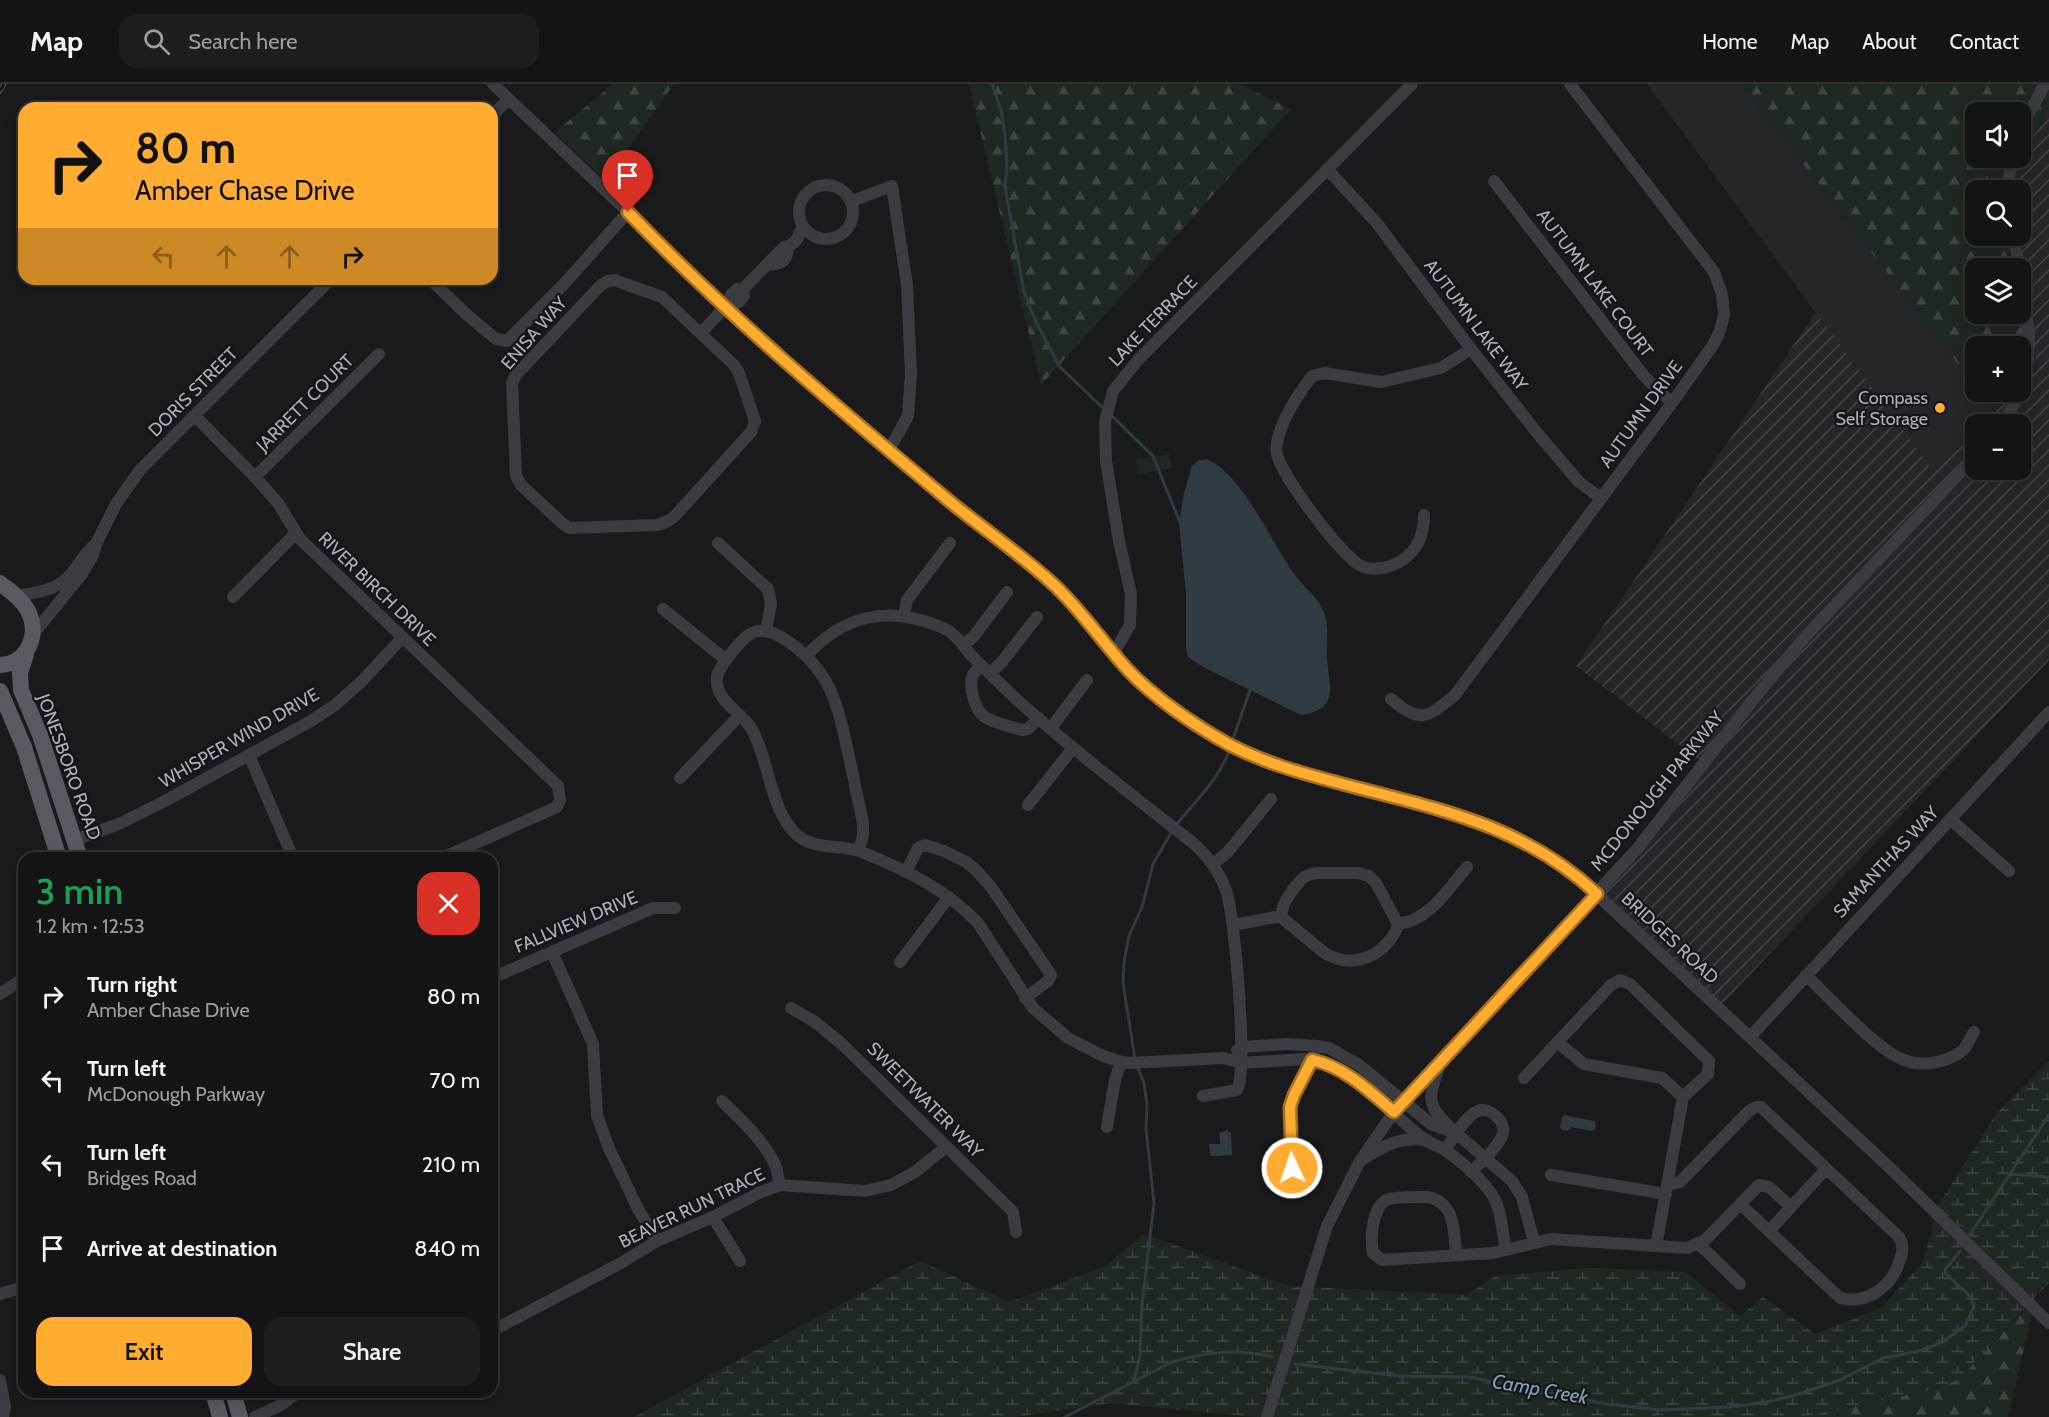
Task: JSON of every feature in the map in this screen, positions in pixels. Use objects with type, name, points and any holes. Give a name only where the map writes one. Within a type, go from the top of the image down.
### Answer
[{"type":"main road","points":[[7,591],[29,612],[34,633]]},
{"type":"main road","name":"JONESBORO ROAD","points":[[34,633],[20,673],[21,690],[40,735],[78,852]]},
{"type":"main road","points":[[0,666],[13,663],[26,654]]},
{"type":"main road","name":"JONESBORO ROAD","points":[[0,691],[24,747],[57,852]]},
{"type":"main road","points":[[215,1398],[220,1417]]},
{"type":"main road","points":[[235,1398],[240,1417]]},
{"type":"street","name":"BRIDGES ROAD","points":[[493,84],[727,306],[889,450],[1054,584],[1131,673],[1183,716],[1231,746],[1283,768],[1481,822],[1520,839],[1576,875],[1889,1167],[2049,1323]]},
{"type":"street","name":"LAKE TERRACE","points":[[1113,654],[1130,625],[1131,594],[1106,461],[1105,422],[1113,391],[1138,360],[1412,84]]},
{"type":"street","name":"AUTUMN DRIVE","points":[[1391,699],[1409,712],[1421,716],[1434,712],[1455,695],[1672,403],[1713,345],[1720,331],[1724,315],[1722,294],[1714,272],[1570,84]]},
{"type":"street","points":[[2031,110],[2045,84]]},
{"type":"street","points":[[498,110],[508,99]]},
{"type":"street","name":"AUTUMN LAKE WAY","points":[[1328,169],[1376,222],[1471,350],[1580,482],[1601,498]]},
{"type":"street","name":"AUTUMN LAKE COURT","points":[[1494,181],[1644,376],[1672,403]]},
{"type":"street","points":[[701,333],[727,306],[738,302],[744,296],[743,289],[786,247],[786,240],[792,233],[802,230],[818,238],[835,238],[843,234],[852,220],[852,201],[841,189],[823,185],[814,188],[801,201],[799,210],[802,230]]},
{"type":"street","points":[[852,201],[892,186],[908,285],[911,374],[908,416],[889,450]]},
{"type":"street","points":[[436,285],[496,339],[507,341],[565,283],[628,212]]},
{"type":"street","name":"ENISA WAY","points":[[614,280],[659,295],[701,333],[737,369],[755,417],[753,428],[674,517],[666,522],[657,525],[574,529],[565,526],[521,485],[516,476],[512,394],[514,378],[601,285],[608,281],[614,280]]},
{"type":"street","name":"DORIS STREET","points":[[34,633],[82,574],[116,504],[131,482],[158,451],[325,285]]},
{"type":"street","points":[[1424,515],[1424,528],[1412,554],[1396,564],[1378,568],[1363,567],[1351,559],[1334,540],[1288,479],[1277,453],[1279,436],[1289,412],[1312,376],[1324,373],[1381,382],[1442,368],[1471,350]]},
{"type":"street","name":"JARRETT COURT","points":[[255,477],[379,354]]},
{"type":"street","name":"RIVER BIRCH DRIVE","points":[[195,416],[278,503],[300,539],[558,786],[560,800],[557,807],[456,852]]},
{"type":"street","name":"MCDONOUGH PARKWAY","points":[[1267,1417],[1327,1226],[1360,1161],[1394,1112],[1637,849],[1805,637],[1965,468]]},
{"type":"street","points":[[233,597],[296,533]]},
{"type":"street","points":[[718,543],[768,589],[771,604],[766,631]]},
{"type":"street","points":[[904,615],[907,600],[950,543]]},
{"type":"street","name":"DORIS STREET","points":[[7,591],[38,593],[60,584],[70,575],[86,552],[96,544]]},
{"type":"street","points":[[964,645],[974,636],[1007,592]]},
{"type":"street","points":[[663,609],[726,660]]},
{"type":"street","points":[[806,656],[821,640],[861,619],[880,615],[904,615],[943,627],[953,634],[985,669],[1073,748],[1192,842],[1213,864],[1226,890],[1233,925],[1243,1047],[1239,1073],[1240,1084],[1237,1090],[1203,1096]]},
{"type":"street","points":[[1037,617],[1001,663],[972,677],[971,685],[977,708],[988,719],[1022,730],[1028,729],[1039,718]]},
{"type":"street","points":[[858,851],[863,835],[863,824],[838,706],[826,680],[806,656],[779,635],[759,630],[751,633],[726,660],[717,677],[718,689],[753,730],[779,808],[791,829],[801,838],[813,844],[858,851],[906,872],[949,897],[978,923],[1025,998],[1038,1014],[1068,1038],[1089,1049],[1121,1062],[1153,1064],[1223,1058],[1242,1063],[1292,1059],[1312,1060],[1330,1065],[1349,1076],[1427,1140],[1445,1150],[1486,1186],[1494,1199],[1506,1250]]},
{"type":"street","name":"WHISPER WIND DRIVE","points":[[75,840],[122,823],[311,721],[335,705],[362,681],[402,638]]},
{"type":"street","points":[[1051,728],[1087,680]]},
{"type":"street","name":"SAMANTHAS WAY","points":[[1750,1037],[2049,712]]},
{"type":"street","points":[[680,778],[740,715]]},
{"type":"street","points":[[1028,805],[1073,748]]},
{"type":"street","points":[[249,755],[290,852]]},
{"type":"street","points":[[1213,864],[1227,853],[1271,799]]},
{"type":"street","points":[[1950,819],[2008,871]]},
{"type":"street","points":[[906,872],[918,848],[925,845],[966,862],[982,877],[1051,975],[1048,981],[1025,998]]},
{"type":"street","points":[[1398,924],[1411,921],[1429,911],[1467,867]]},
{"type":"street","points":[[1317,873],[1358,873],[1369,876],[1376,883],[1398,924],[1396,931],[1381,950],[1367,958],[1351,961],[1326,954],[1281,916],[1283,906],[1306,876],[1317,873]]},
{"type":"street","points":[[900,962],[949,897]]},
{"type":"street","name":"FALLVIEW DRIVE","points":[[498,975],[653,908],[675,908]]},
{"type":"street","points":[[1233,925],[1281,916]]},
{"type":"street","points":[[552,952],[593,1044],[597,1115],[608,1146],[625,1183],[657,1241]]},
{"type":"street","points":[[1806,975],[1881,1046],[1903,1060],[1924,1064],[1944,1060],[1963,1050],[1974,1032]]},
{"type":"street","points":[[1524,1078],[1614,982],[1620,980],[1625,981],[1702,1052],[1709,1061],[1708,1074],[1683,1097],[1656,1246]]},
{"type":"street","points":[[0,994],[18,982]]},
{"type":"street","name":"SWEETWATER WAY","points":[[791,1008],[815,1022],[843,1045],[1013,1212],[1016,1232]]},
{"type":"street","points":[[1557,1042],[1584,1064],[1662,1078],[1683,1097]]},
{"type":"street","points":[[1223,1058],[1243,1047],[1287,1044],[1329,1048],[1359,1065],[1431,1124],[1456,1133]]},
{"type":"street","points":[[1292,1168],[1290,1107],[1317,1046]]},
{"type":"street","points":[[1441,1060],[1431,1089],[1431,1102],[1442,1120],[1517,1187],[1522,1197],[1534,1242]]},
{"type":"street","points":[[1107,1127],[1115,1080],[1121,1062]]},
{"type":"street","points":[[722,1101],[753,1133],[766,1151],[776,1167],[780,1185]]},
{"type":"street","points":[[1551,1175],[1667,1190],[1682,1181],[1750,1110],[1758,1106],[1763,1108],[1900,1240],[1902,1254],[1894,1274],[1879,1291],[1866,1297],[1840,1298],[1740,1204]]},
{"type":"street","points":[[1445,1150],[1456,1133],[1478,1110],[1491,1112],[1496,1116],[1503,1126],[1503,1135],[1471,1172]]},
{"type":"street","points":[[1360,1161],[1399,1140],[1413,1138],[1427,1140]]},
{"type":"street","name":"BEAVER RUN TRACE","points":[[498,1328],[621,1263],[657,1241],[713,1217],[761,1192],[780,1185],[865,1191],[891,1185],[915,1172],[946,1147]]},
{"type":"street","points":[[1769,1231],[1826,1169]]},
{"type":"street","points":[[1456,1255],[1452,1218],[1448,1210],[1435,1198],[1390,1199],[1384,1202],[1371,1228],[1372,1251],[1378,1259],[1385,1260],[1482,1254],[1556,1239],[1687,1248],[1699,1244],[1710,1236],[1757,1186],[1763,1185],[1772,1189],[1791,1207]]},
{"type":"street","points":[[713,1217],[740,1261]]},
{"type":"street","points":[[1699,1244],[1740,1284]]},
{"type":"street","points":[[0,1294],[18,1289]]},
{"type":"street","points":[[0,1380],[5,1407],[3,1417]]},
{"type":"street","points":[[255,1417],[281,1405],[290,1398]]},
{"type":"shaded area","points":[[1647,84],[1741,84],[1965,373],[1965,402],[1988,402],[1995,411],[1992,414],[1965,414],[1965,440],[1933,472]]},
{"type":"shaded area","points":[[2049,110],[2049,660],[1720,1006],[1600,894],[1703,763],[1576,666],[1816,312],[1933,471],[1965,440],[1965,480],[2031,480],[2031,414],[1991,414],[2003,402],[2031,402],[2031,375],[2037,369],[2030,324],[2031,258],[2020,258],[2019,246],[2031,246],[2031,180],[2008,180],[2008,178],[2014,168],[2031,168],[2031,140]]},
{"type":"shaded area","points":[[1207,459],[1233,479],[1295,575],[1323,610],[1327,629],[1330,689],[1327,703],[1313,712],[1301,715],[1203,667],[1188,657],[1186,594],[1179,524],[1184,493],[1192,466],[1199,460]]},
{"type":"shaded area","points":[[1564,1115],[1594,1121],[1595,1129],[1592,1131],[1571,1127],[1568,1131],[1562,1130],[1560,1127]]},
{"type":"shaded area","points":[[1228,1130],[1231,1132],[1232,1155],[1210,1156],[1209,1144],[1220,1144],[1219,1133]]},
{"type":"green space","points":[[613,84],[674,84],[605,181],[555,132]]},
{"type":"green space","points":[[969,84],[1239,84],[1291,109],[1041,385]]},
{"type":"green space","points":[[1741,84],[2049,84],[2049,110],[2031,139],[2031,102],[1965,102],[1965,168],[2014,168],[2008,180],[1965,180],[1965,246],[2019,246],[2020,258],[1965,258],[1965,324],[2030,324],[2037,369],[2031,375],[2031,336],[1965,336],[1965,373]]},
{"type":"green space","points":[[1988,402],[2004,402],[1995,411]]},
{"type":"green space","points":[[1169,454],[1172,468],[1138,474],[1136,459]]},
{"type":"green space","points":[[2049,1061],[2049,1283],[1958,1380],[1926,1391],[1802,1417],[1255,1417],[1110,1403],[1015,1417],[634,1417],[920,1261],[1009,1302],[1106,1266],[1144,1234],[1289,1286],[1467,1295],[1495,1276],[1589,1268],[1685,1272],[1740,1316],[1763,1297],[1815,1334],[1881,1308],[1922,1263],[1932,1231],[1935,1210],[1996,1114]]},
{"type":"green space","points":[[2036,1298],[2008,1417],[1802,1417],[1926,1391],[1958,1380]]},
{"type":"waterway","points":[[992,84],[1001,110],[1005,135],[1007,164],[1005,187],[1024,292],[1036,322],[1059,366],[1104,409]]},
{"type":"waterway","points":[[1111,415],[1153,456],[1179,520]]},
{"type":"waterway","points":[[1232,742],[1250,690]]},
{"type":"waterway","points":[[1176,825],[1214,779],[1230,748]]},
{"type":"waterway","points":[[1135,1059],[1123,983],[1124,962],[1129,936],[1142,907],[1153,864],[1172,831]]},
{"type":"waterway","points":[[1134,1382],[1140,1355],[1142,1306],[1154,1203],[1146,1128],[1147,1105],[1144,1083],[1137,1066]]},
{"type":"waterway","name":"Camp Creek","points":[[1969,1236],[2049,1115]]},
{"type":"waterway","name":"Camp Creek","points":[[2010,1174],[2049,1177]]},
{"type":"waterway","name":"Camp Creek","points":[[1295,1364],[1400,1376],[1469,1377],[1606,1404],[1662,1410],[1730,1407],[1766,1402],[1796,1395],[1840,1380],[1883,1358],[1916,1352],[1941,1343],[1965,1326],[1974,1307],[1971,1297],[1946,1274],[1945,1270],[1960,1251]]},
{"type":"waterway","name":"Camp Creek","points":[[1065,1417],[1172,1362],[1222,1352],[1273,1357]]},
{"type":"railway","points":[[0,91],[4,84]]},
{"type":"place","name":"Compass Self Storage","points":[[1940,408]]},
{"type":"route","points":[[628,212],[724,308],[949,501],[1054,584],[1131,673],[1183,716],[1231,746],[1283,768],[1481,822],[1520,839],[1550,857],[1576,875],[1597,894],[1394,1112],[1349,1076],[1330,1065],[1312,1060],[1290,1107],[1292,1168]]}]
